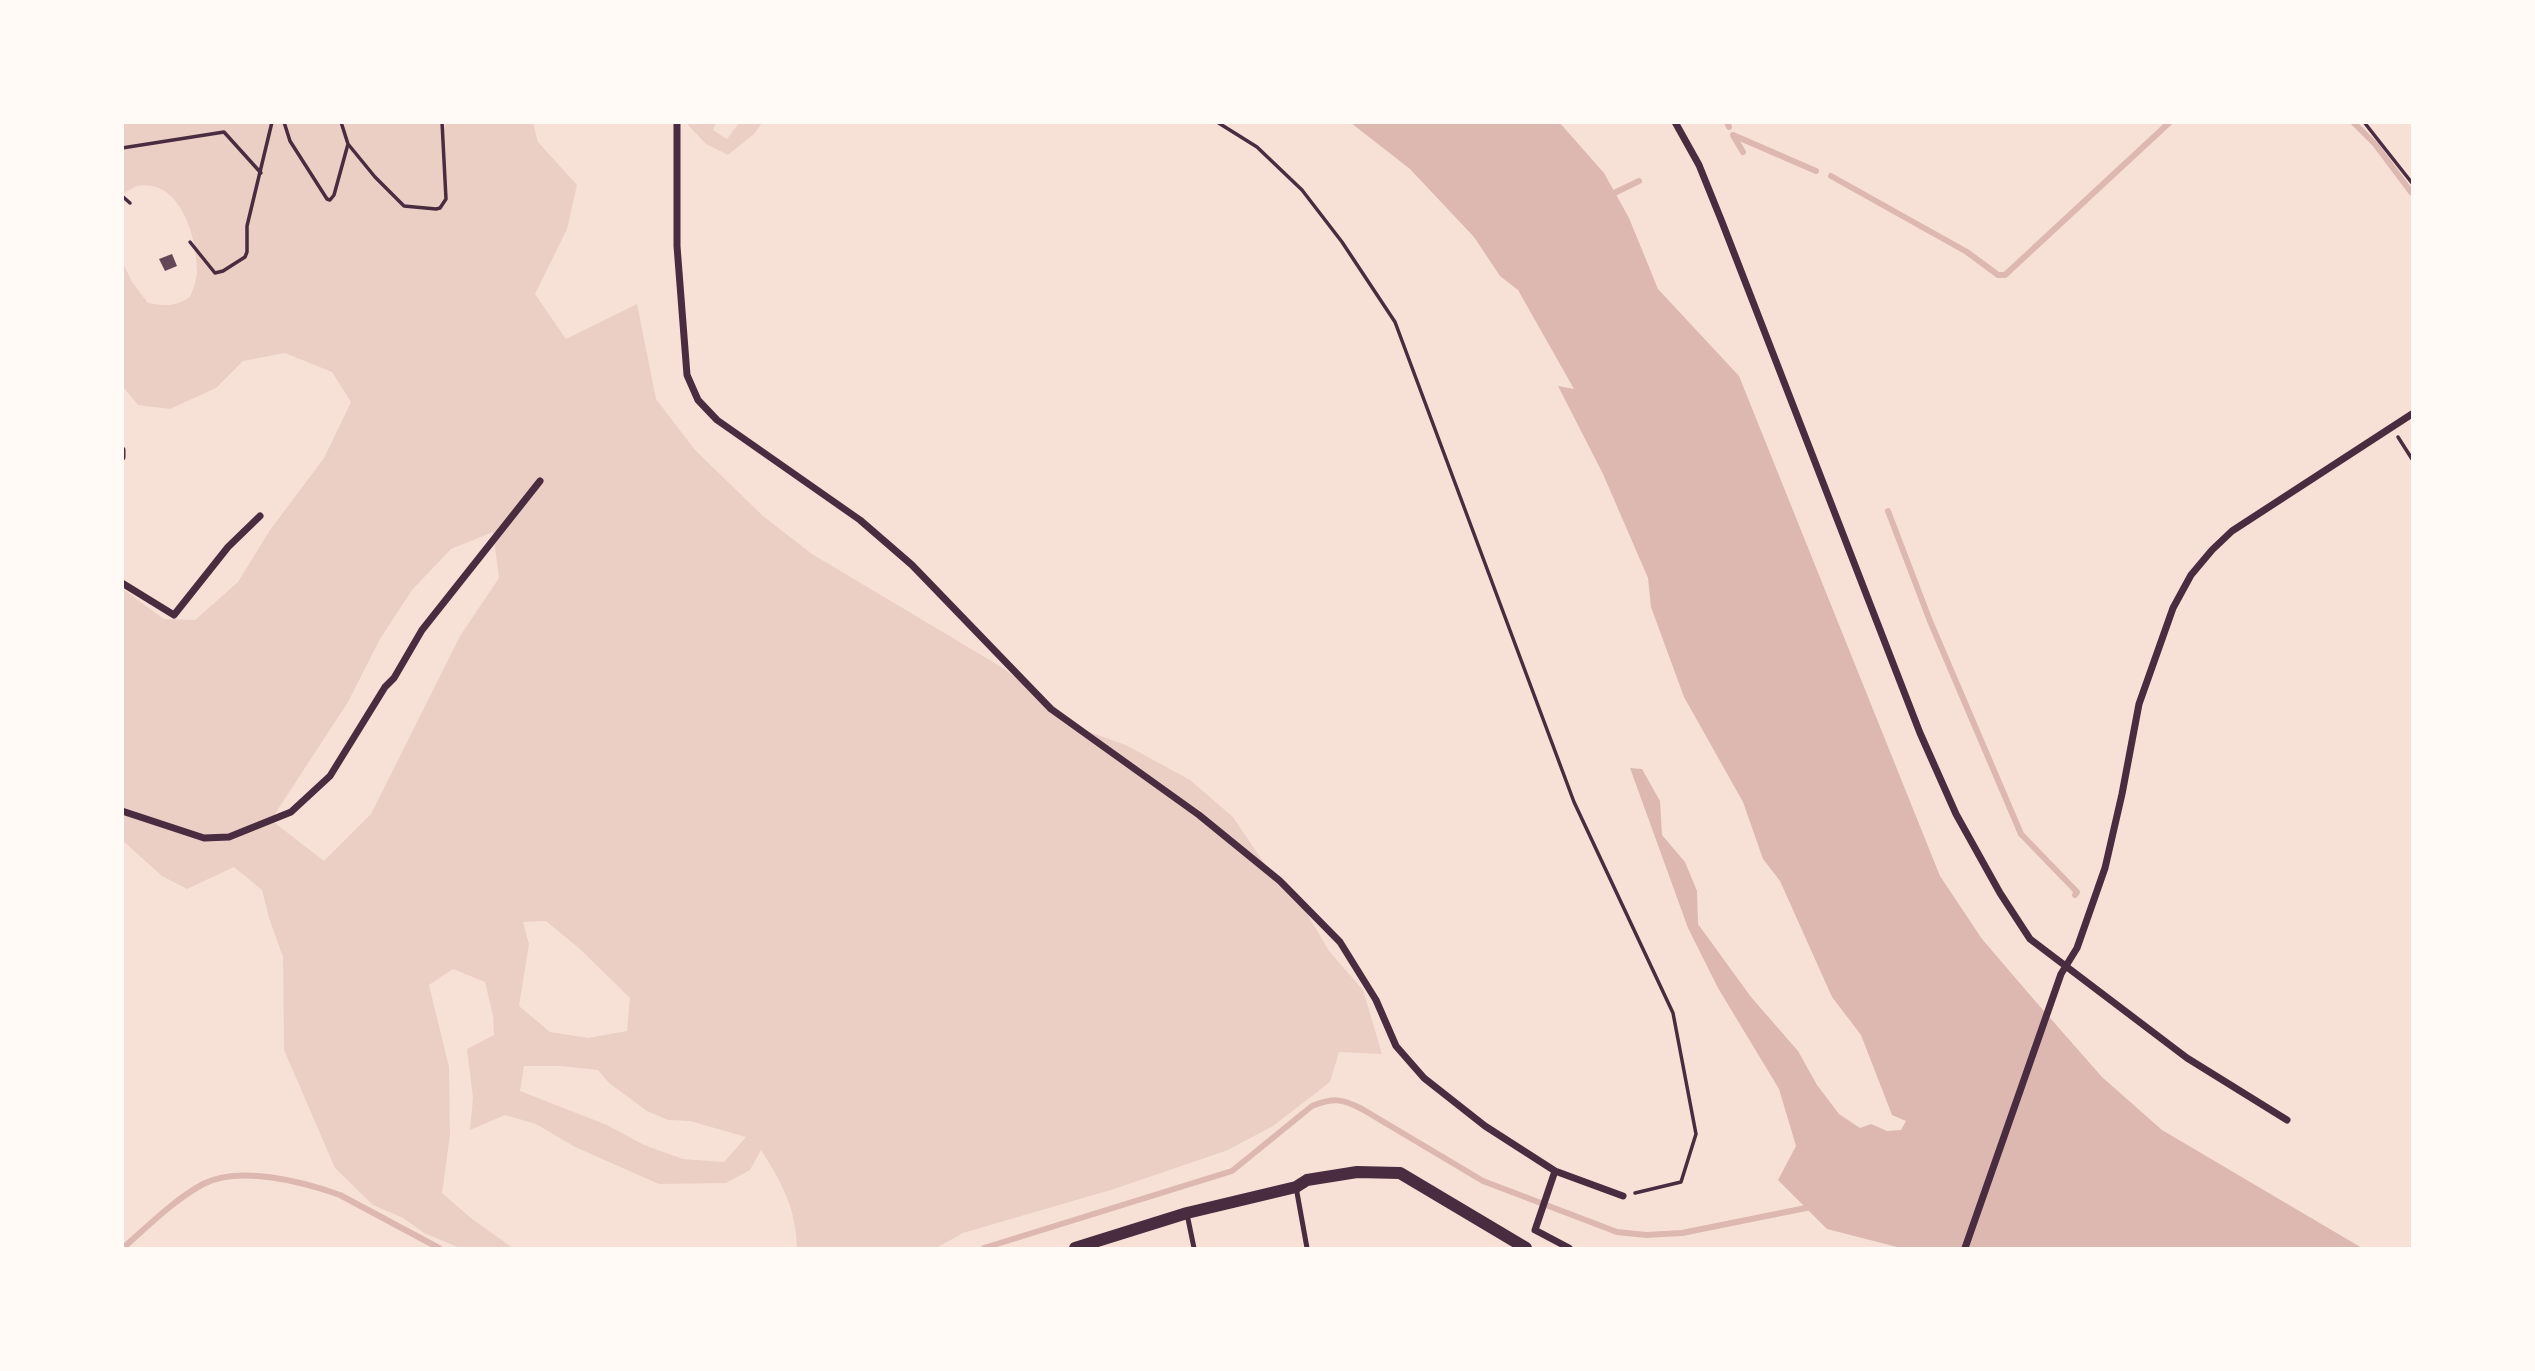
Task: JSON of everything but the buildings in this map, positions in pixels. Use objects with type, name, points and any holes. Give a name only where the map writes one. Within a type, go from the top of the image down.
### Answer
[{"type":"street","points":[[677,122],[677,246],[687,375],[698,400],[717,420],[860,520],[902,556],[1051,709],[1199,816],[1280,881],[1340,942],[1376,1000],[1396,1046],[1424,1078],[1485,1126],[1555,1171],[1623,1196]]},
{"type":"street","points":[[1675,122],[1699,165],[1722,222],[1920,733],[1956,814],[2000,893],[2030,939],[2187,1058],[2287,1120]]},
{"type":"street","points":[[1965,1248],[2061,974],[2077,948],[2111,847],[2138,704],[2173,608],[2186,582],[2212,550],[2232,531],[2413,414]]},
{"type":"street","points":[[122,450],[122,457]]},
{"type":"street","points":[[122,811],[204,838],[229,837],[291,812],[330,776],[385,687],[394,678],[422,629],[540,481]]},
{"type":"street","points":[[122,583],[174,615],[228,547],[260,516]]},
{"type":"street","points":[[1555,1171],[1535,1230],[1569,1248]]},
{"type":"street","points":[[1075,1248],[1187,1213],[1296,1187],[1307,1180],[1357,1172],[1400,1173],[1525,1248]]},
{"type":"lane","points":[[1296,1187],[1307,1248]]},
{"type":"lane","points":[[1187,1213],[1194,1248]]},
{"type":"path","points":[[190,242],[215,272],[223,271],[245,257],[247,226],[272,122]]},
{"type":"path","points":[[284,122],[290,141],[327,200],[334,195],[348,144]]},
{"type":"path","points":[[341,122],[348,144],[404,206],[436,209],[446,199],[442,122]]},
{"type":"path","points":[[1217,122],[1257,146],[1302,190],[1342,242],[1395,322],[1574,802],[1673,1013],[1696,1134],[1681,1182],[1623,1196]]},
{"type":"path","points":[[2364,122],[2413,183]]},
{"type":"path","points":[[122,148],[223,132],[261,173]]},
{"type":"path","points":[[122,196],[130,203]]},
{"type":"path","points":[[2390,427],[2413,459]]},
{"type":"shaded area","points":[[439,122],[444,127],[446,123],[533,123],[538,142],[577,185],[567,229],[535,294],[566,339],[637,304],[656,399],[695,450],[763,516],[812,554],[1003,668],[1089,732],[1126,745],[1190,780],[1233,817],[1266,866],[1305,910],[1329,951],[1363,990],[1382,1054],[1339,1052],[1330,1082],[1273,1126],[1228,1150],[1114,1189],[963,1233],[936,1248],[797,1248],[791,1208],[761,1150],[750,1170],[726,1183],[659,1184],[575,1147],[536,1124],[505,1115],[470,1130],[473,1098],[467,1049],[494,1035],[493,1016],[485,982],[453,969],[429,985],[449,1067],[450,1135],[442,1193],[472,1219],[513,1248],[460,1248],[424,1233],[403,1218],[373,1205],[335,1168],[284,1050],[283,957],[262,890],[234,867],[187,889],[162,876],[122,840],[123,589],[164,619],[195,620],[238,582],[270,530],[324,458],[351,402],[332,372],[285,353],[243,361],[216,388],[170,409],[138,405],[123,387],[122,261],[132,282],[148,303],[160,305],[175,304],[190,297],[197,270],[190,228],[175,201],[165,191],[152,186],[137,186],[123,194],[123,123]],"holes":[[[493,532],[499,578],[460,636],[371,814],[324,861],[271,820],[348,702],[380,639],[412,590],[451,549]],[[546,921],[581,950],[630,998],[627,1031],[588,1038],[550,1032],[519,1006],[529,944],[523,922]],[[524,1066],[598,1070],[609,1083],[647,1111],[668,1120],[690,1121],[746,1137],[724,1162],[683,1159],[644,1145],[607,1125],[520,1091]]]},
{"type":"shaded area","points":[[1559,122],[1604,173],[1629,218],[1658,289],[1739,376],[1940,876],[1982,939],[2102,1077],[2162,1130],[2362,1248],[1901,1248],[1827,1229],[1778,1180],[1796,1146],[1779,1089],[1718,988],[1688,928],[1630,768],[1642,769],[1660,801],[1662,835],[1685,862],[1697,891],[1698,924],[1751,997],[1798,1051],[1817,1085],[1839,1114],[1860,1128],[1871,1124],[1887,1131],[1901,1130],[1906,1121],[1892,1115],[1861,1035],[1832,997],[1780,881],[1763,859],[1743,802],[1684,697],[1651,607],[1648,578],[1603,474],[1558,386],[1574,389],[1518,290],[1500,276],[1474,237],[1410,169],[1351,123]]},
{"type":"shaded area","points":[[689,123],[716,123],[713,130],[727,139],[739,123],[762,123],[754,134],[728,155],[706,144]]},
{"type":"waterway","points":[[1727,122],[1729,127]]},
{"type":"waterway","points":[[1831,176],[1967,252],[1998,275],[2005,275],[2170,122]]},
{"type":"waterway","points":[[2353,122],[2375,144],[2411,192]]},
{"type":"waterway","points":[[1733,135],[1816,171]]},
{"type":"waterway","points":[[1734,137],[1743,152]]},
{"type":"waterway","points":[[1608,196],[1639,181]]},
{"type":"waterway","points":[[1888,511],[1930,621],[2021,834],[2077,892],[2075,895]]},
{"type":"waterway","points":[[984,1248],[1232,1171],[1312,1106],[1332,1101],[1342,1101],[1362,1109],[1483,1181],[1617,1232],[1646,1235],[1682,1233],[1811,1207]]},
{"type":"waterway","points":[[123,1248],[192,1190],[218,1178],[235,1176],[291,1181],[340,1195],[439,1248]]}]
